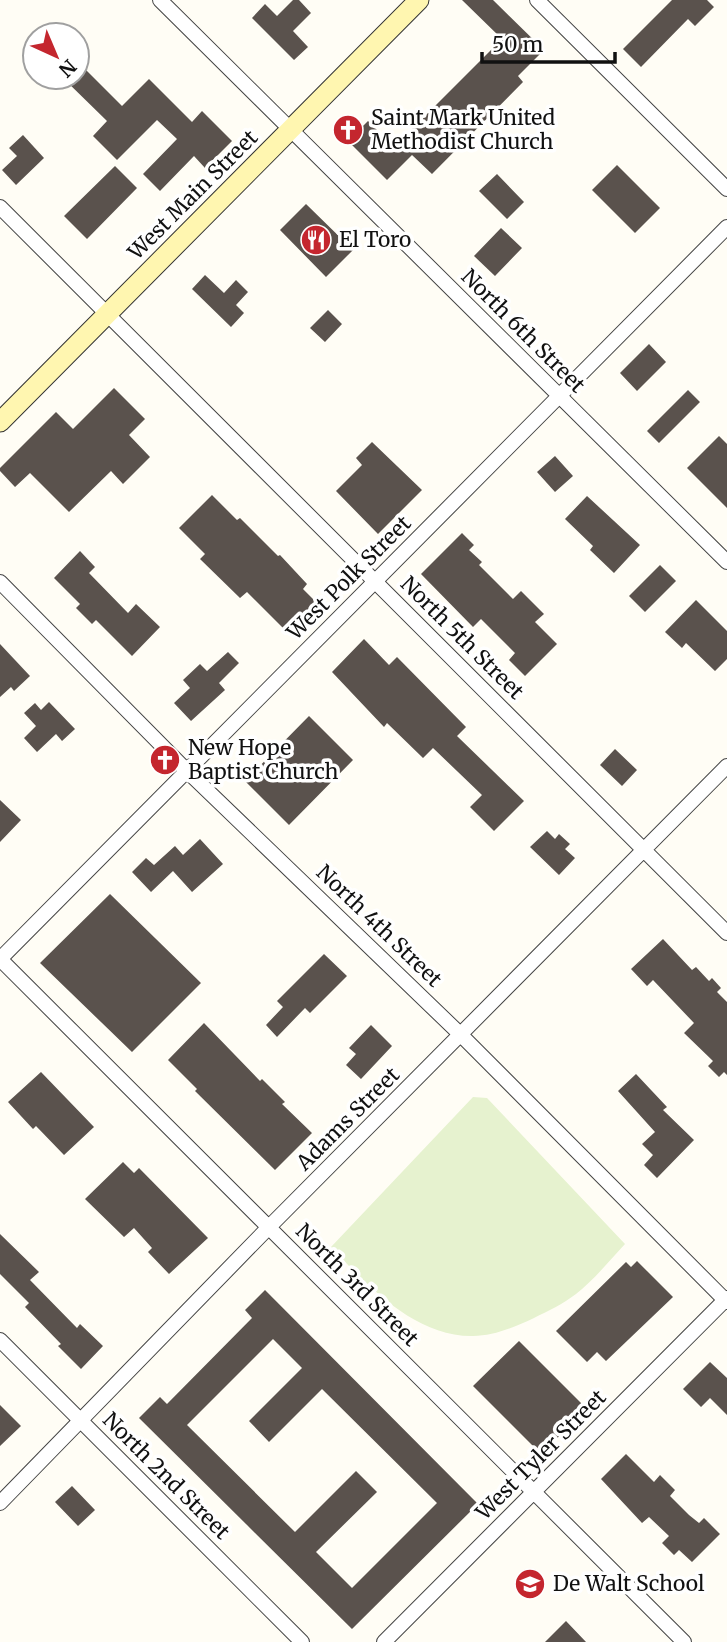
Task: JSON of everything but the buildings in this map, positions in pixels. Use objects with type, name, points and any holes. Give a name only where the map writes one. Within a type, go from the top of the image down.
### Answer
[{"type":"main road","name":"West Main Street","points":[[0,422],[419,0]]},
{"type":"street","name":"North 6th Street","points":[[160,0],[727,562]]},
{"type":"street","points":[[537,0],[727,189]]},
{"type":"street","name":"North 5th Street","points":[[0,206],[727,933]]},
{"type":"street","name":"West Polk Street","points":[[0,959],[727,227]]},
{"type":"street","name":"North 4th Street","points":[[0,582],[187,771],[461,1035],[726,1300]]},
{"type":"street","name":"Adams Street","points":[[0,1503],[269,1227],[727,766]]},
{"type":"street","name":"North 3rd Street","points":[[0,959],[684,1642]]},
{"type":"street","name":"West Tyler Street","points":[[384,1642],[726,1300]]},
{"type":"street","name":"North 2nd Street","points":[[0,1340],[302,1642]]},
{"type":"green space","points":[[473,1097],[487,1098],[625,1244],[589,1283],[566,1301],[512,1328],[473,1336],[452,1334],[412,1319],[377,1293],[331,1247]]},
{"type":"place","name":"Saint Mark United Methodist Church","points":[[348,130]]},
{"type":"place","name":"El Toro","points":[[316,240]]},
{"type":"place","name":"New Hope Baptist Church","points":[[165,760]]},
{"type":"place","name":"De Walt School","points":[[530,1584]]}]
